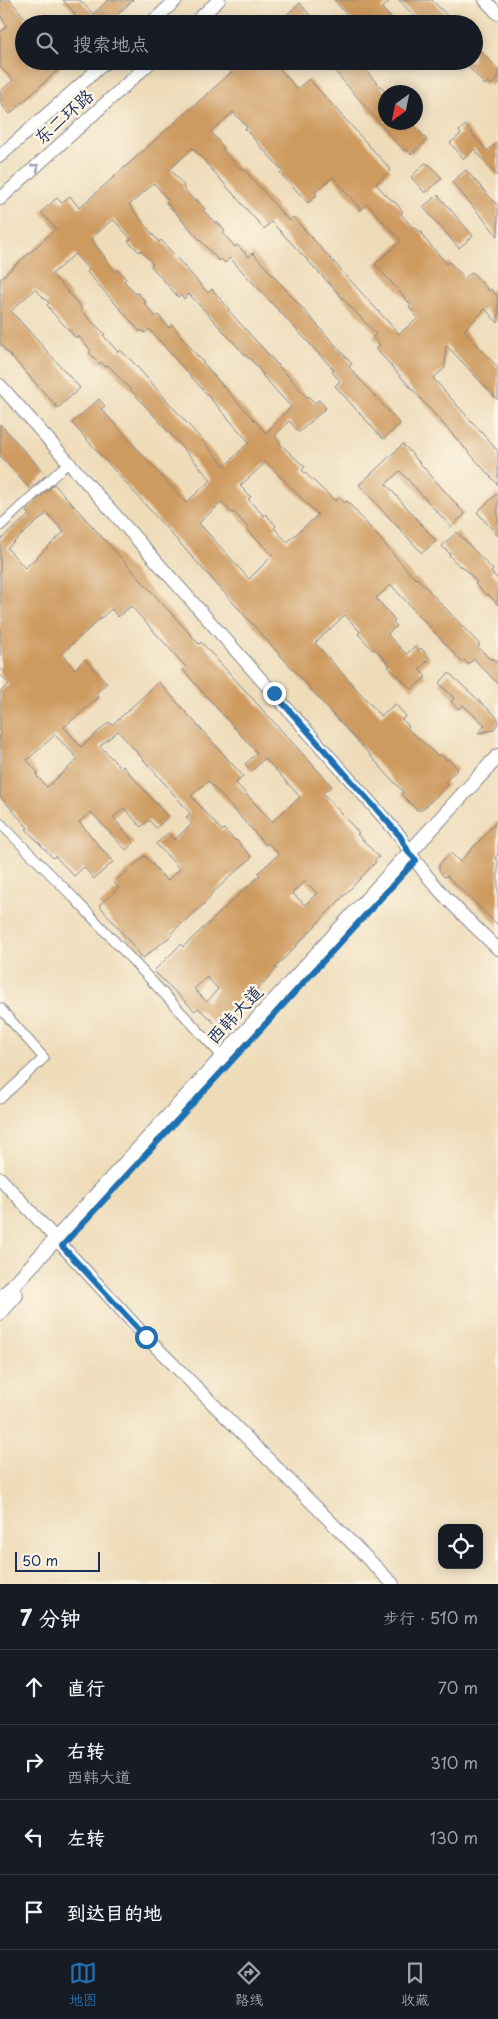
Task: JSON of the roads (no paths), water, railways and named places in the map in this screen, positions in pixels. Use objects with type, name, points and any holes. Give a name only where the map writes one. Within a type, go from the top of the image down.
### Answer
[{"type":"main road","name":"西韩大道","points":[[0,1300],[58,1243],[412,857],[498,756]]},
{"type":"main road","name":"西韩大道","points":[[0,1313],[58,1243],[222,1057],[412,857],[498,770]]},
{"type":"street","points":[[160,15],[176,0]]},
{"type":"street","points":[[203,15],[219,0]]},
{"type":"street","points":[[485,0],[498,14]]},
{"type":"street","name":"东二环路","points":[[0,156],[97,70]]},
{"type":"street","name":"东二环路","points":[[0,199],[142,70]]},
{"type":"street","points":[[0,385],[400,836],[412,857],[443,895],[498,949]]},
{"type":"street","points":[[0,526],[69,462]]},
{"type":"street","points":[[0,823],[74,898],[222,1057]]},
{"type":"street","points":[[0,1008],[44,1058],[0,1099]]},
{"type":"street","points":[[0,1178],[146,1337],[393,1584]]}]
